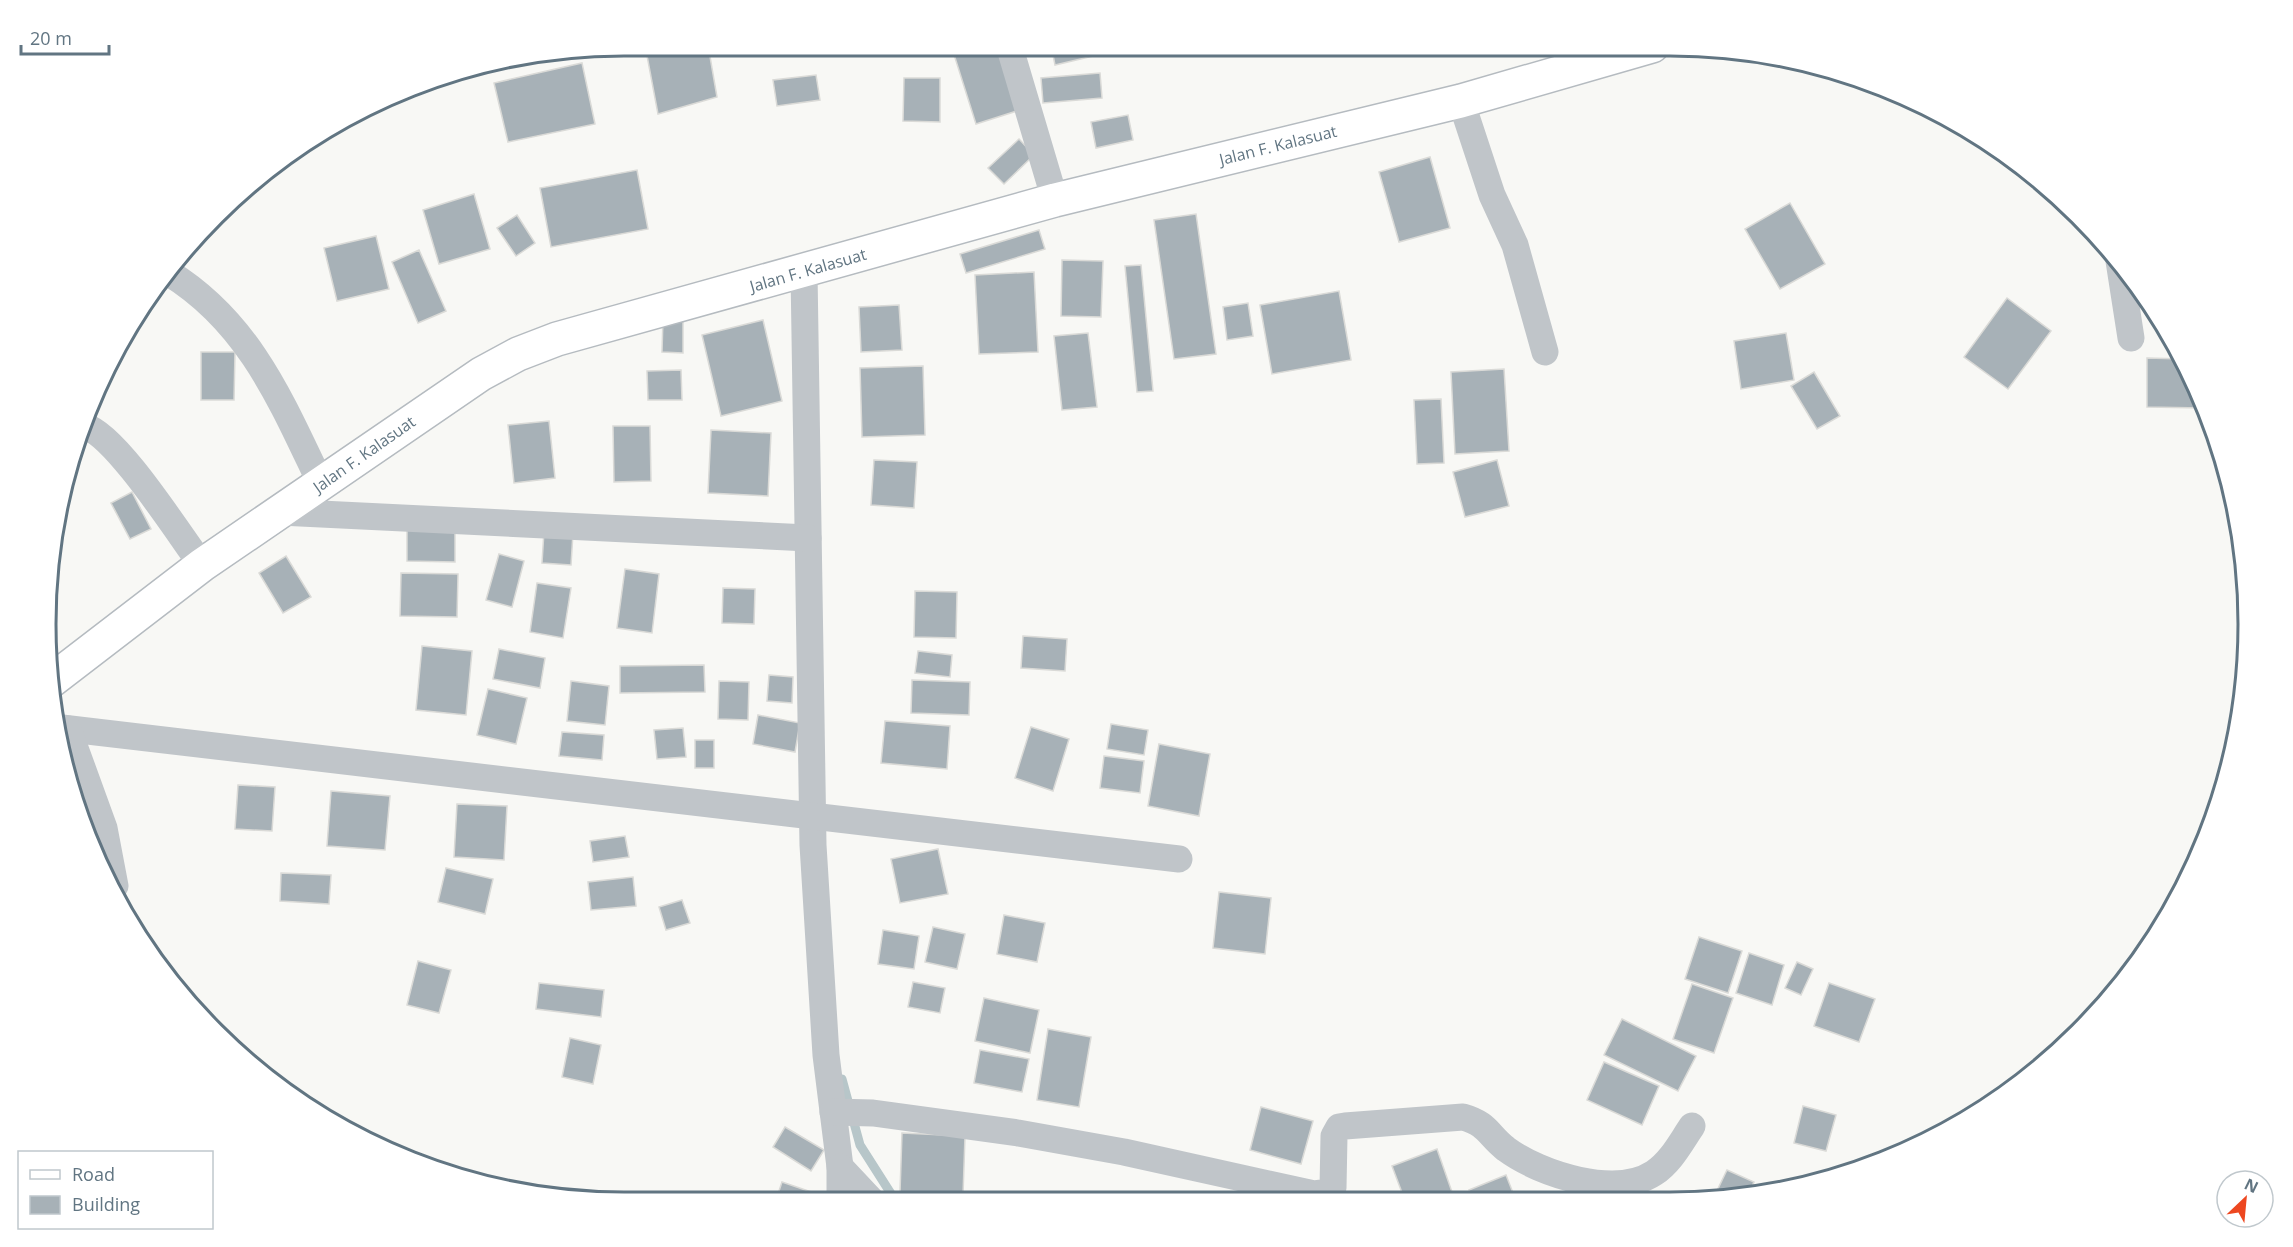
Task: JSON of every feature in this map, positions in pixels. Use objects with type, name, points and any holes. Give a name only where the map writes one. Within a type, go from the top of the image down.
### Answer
[{"type":"street","points":[[1012,56],[1055,200]]},
{"type":"street","name":"Jalan F. Kalasuat","points":[[58,675],[202,565],[481,374],[518,354],[558,339],[1055,200],[1461,101],[1617,56]]},
{"type":"street","points":[[1461,101],[1492,195],[1515,245],[1545,352]]},
{"type":"street","points":[[804,272],[813,845],[820,975],[839,1112],[840,1192]]},
{"type":"street","points":[[174,276],[227,320],[267,374],[321,484]]},
{"type":"street","points":[[2122,281],[2131,338]]},
{"type":"street","points":[[91,428],[113,446],[202,565]]},
{"type":"street","points":[[280,512],[808,538]]},
{"type":"street","points":[[112,871],[104,828],[65,728],[1179,859]]},
{"type":"street","points":[[839,1112],[873,1113],[944,1121],[1124,1152],[1305,1192]]},
{"type":"street","points":[[1330,1192],[1333,1188],[1334,1136],[1339,1127],[1463,1118],[1477,1121],[1488,1128],[1505,1148],[1537,1167],[1582,1181],[1612,1183],[1643,1180],[1657,1171],[1670,1158],[1692,1126]]},
{"type":"street","points":[[840,1167],[864,1192]]},
{"type":"building","points":[[647,56],[710,56],[717,97],[658,114]]},
{"type":"building","points":[[954,56],[1006,56],[1023,109],[976,124]]},
{"type":"building","points":[[1053,56],[1093,56],[1055,65]]},
{"type":"building","points":[[582,63],[595,124],[508,142],[494,83]]},
{"type":"building","points":[[1100,73],[1102,98],[1043,103],[1041,78]]},
{"type":"building","points":[[816,75],[820,100],[777,106],[773,80]]},
{"type":"building","points":[[904,78],[940,78],[940,122],[903,121]]},
{"type":"building","points":[[1128,115],[1133,140],[1096,148],[1091,122]]},
{"type":"building","points":[[1019,139],[1034,155],[1004,184],[988,168]]},
{"type":"building","points":[[1430,157],[1450,228],[1399,242],[1379,172]]},
{"type":"building","points":[[637,170],[648,229],[551,247],[540,188]]},
{"type":"building","points":[[474,194],[490,249],[439,264],[423,210]]},
{"type":"building","points":[[1790,203],[1825,264],[1780,289],[1745,229]]},
{"type":"building","points":[[1196,214],[1216,354],[1174,359],[1154,220]]},
{"type":"building","points":[[517,215],[535,243],[516,256],[497,228]]},
{"type":"building","points":[[1039,230],[1045,249],[966,273],[960,254]]},
{"type":"building","points":[[376,236],[389,289],[337,301],[324,248]]},
{"type":"building","points":[[419,250],[446,311],[418,323],[392,262]]},
{"type":"building","points":[[1062,260],[1103,261],[1101,317],[1061,316]]},
{"type":"building","points":[[1141,265],[1153,391],[1137,392],[1125,266]]},
{"type":"building","points":[[1034,272],[1038,352],[979,354],[975,275]]},
{"type":"building","points":[[1339,291],[1351,360],[1272,374],[1260,305]]},
{"type":"building","points":[[2007,298],[2051,331],[2008,389],[1964,357]]},
{"type":"building","points":[[1248,303],[1253,336],[1227,340],[1223,307]]},
{"type":"building","points":[[899,305],[902,350],[861,352],[859,307]]},
{"type":"building","points":[[663,318],[683,319],[683,353],[662,352]]},
{"type":"building","points":[[763,320],[782,401],[721,416],[702,335]]},
{"type":"building","points":[[1088,333],[1097,407],[1062,410],[1054,336]]},
{"type":"building","points":[[1786,333],[1794,380],[1741,389],[1734,341]]},
{"type":"building","points":[[201,352],[235,352],[234,400],[201,400]]},
{"type":"building","points":[[2147,358],[2172,359],[2195,408],[2147,407]]},
{"type":"building","points":[[923,366],[925,435],[862,437],[860,368]]},
{"type":"building","points":[[1504,369],[1509,451],[1455,454],[1451,372]]},
{"type":"building","points":[[681,370],[682,400],[648,400],[647,371]]},
{"type":"building","points":[[1814,372],[1840,416],[1817,429],[1791,386]]},
{"type":"building","points":[[1441,399],[1444,463],[1417,464],[1414,400]]},
{"type":"building","points":[[549,421],[555,478],[514,483],[508,425]]},
{"type":"building","points":[[613,426],[650,426],[651,481],[614,482]]},
{"type":"building","points":[[711,430],[771,433],[768,496],[708,493]]},
{"type":"building","points":[[874,460],[917,462],[914,508],[871,505]]},
{"type":"building","points":[[1497,460],[1509,506],[1465,517],[1453,472]]},
{"type":"building","points":[[132,492],[151,529],[130,539],[111,503]]},
{"type":"building","points":[[407,524],[455,524],[455,562],[407,561]]},
{"type":"building","points":[[544,531],[573,533],[571,565],[542,563]]},
{"type":"building","points":[[499,554],[524,561],[512,607],[486,600]]},
{"type":"building","points":[[286,556],[311,597],[283,613],[259,573]]},
{"type":"building","points":[[625,569],[659,574],[652,633],[617,628]]},
{"type":"building","points":[[401,573],[458,574],[457,617],[400,616]]},
{"type":"building","points":[[537,583],[571,588],[563,638],[530,632]]},
{"type":"building","points":[[723,588],[755,589],[754,624],[722,623]]},
{"type":"building","points":[[915,591],[957,592],[956,638],[914,637]]},
{"type":"building","points":[[1023,636],[1067,639],[1065,671],[1021,668]]},
{"type":"building","points":[[422,646],[472,651],[466,715],[416,710]]},
{"type":"building","points":[[499,649],[545,658],[540,688],[493,679]]},
{"type":"building","points":[[918,651],[952,655],[950,677],[915,673]]},
{"type":"building","points":[[704,665],[705,692],[620,693],[620,666]]},
{"type":"building","points":[[769,675],[793,677],[792,703],[767,701]]},
{"type":"building","points":[[912,680],[970,682],[969,715],[911,713]]},
{"type":"building","points":[[571,681],[609,686],[605,725],[567,721]]},
{"type":"building","points":[[719,681],[749,682],[748,720],[718,719]]},
{"type":"building","points":[[488,689],[527,698],[516,744],[477,735]]},
{"type":"building","points":[[758,715],[800,723],[795,752],[753,744]]},
{"type":"building","points":[[885,721],[950,726],[947,769],[881,763]]},
{"type":"building","points":[[1111,724],[1148,730],[1144,755],[1107,749]]},
{"type":"building","points":[[1031,727],[1069,739],[1053,791],[1015,778]]},
{"type":"building","points":[[683,728],[686,757],[657,759],[654,730]]},
{"type":"building","points":[[562,732],[604,735],[602,760],[559,756]]},
{"type":"building","points":[[695,740],[714,740],[714,768],[695,768]]},
{"type":"building","points":[[1159,744],[1210,754],[1199,816],[1148,806]]},
{"type":"building","points":[[1104,756],[1144,761],[1140,793],[1100,788]]},
{"type":"building","points":[[238,785],[275,787],[272,831],[235,829]]},
{"type":"building","points":[[331,791],[390,796],[385,850],[327,846]]},
{"type":"building","points":[[457,804],[507,806],[504,860],[454,857]]},
{"type":"building","points":[[625,836],[629,857],[593,862],[590,841]]},
{"type":"building","points":[[938,849],[948,894],[900,903],[891,859]]},
{"type":"building","points":[[446,868],[493,879],[485,914],[438,902]]},
{"type":"building","points":[[281,873],[331,875],[329,904],[280,901]]},
{"type":"building","points":[[633,877],[636,906],[591,910],[588,882]]},
{"type":"building","points":[[1219,892],[1271,898],[1265,954],[1213,948]]},
{"type":"building","points":[[682,900],[690,923],[666,930],[659,907]]},
{"type":"building","points":[[1004,915],[1045,923],[1037,962],[997,954]]},
{"type":"building","points":[[933,927],[965,934],[957,969],[925,962]]},
{"type":"building","points":[[883,930],[919,936],[914,969],[878,964]]},
{"type":"building","points":[[1699,937],[1742,951],[1728,993],[1685,979]]},
{"type":"building","points":[[1749,953],[1784,965],[1772,1005],[1736,993]]},
{"type":"building","points":[[418,961],[451,970],[439,1013],[407,1005]]},
{"type":"building","points":[[1797,962],[1813,969],[1801,995],[1785,988]]},
{"type":"building","points":[[913,982],[945,988],[940,1013],[908,1007]]},
{"type":"building","points":[[539,983],[604,990],[601,1017],[536,1009]]},
{"type":"building","points":[[1829,983],[1875,999],[1859,1042],[1814,1026]]},
{"type":"building","points":[[1692,984],[1733,998],[1714,1053],[1673,1039]]},
{"type":"building","points":[[984,998],[1039,1010],[1030,1053],[975,1041]]},
{"type":"building","points":[[1622,1019],[1696,1056],[1678,1091],[1604,1055]]},
{"type":"building","points":[[1048,1029],[1091,1037],[1079,1107],[1037,1100]]},
{"type":"building","points":[[570,1038],[601,1045],[593,1084],[562,1077]]},
{"type":"building","points":[[980,1050],[1029,1059],[1022,1092],[974,1083]]},
{"type":"building","points":[[1604,1062],[1659,1086],[1642,1125],[1587,1100]]},
{"type":"building","points":[[1803,1106],[1836,1115],[1826,1151],[1794,1143]]},
{"type":"building","points":[[1261,1107],[1313,1121],[1301,1164],[1250,1150]]},
{"type":"building","points":[[785,1127],[824,1150],[811,1171],[773,1147]]},
{"type":"building","points":[[902,1133],[965,1136],[963,1192],[900,1192]]},
{"type":"building","points":[[1437,1149],[1452,1192],[1402,1192],[1392,1166]]},
{"type":"building","points":[[1727,1170],[1754,1182],[1752,1186],[1718,1189]]},
{"type":"building","points":[[1506,1175],[1513,1192],[1470,1192],[1469,1190]]},
{"type":"building","points":[[782,1182],[811,1192],[779,1192]]},
{"type":"waterway","points":[[842,1079],[860,1145],[890,1192]]}]
